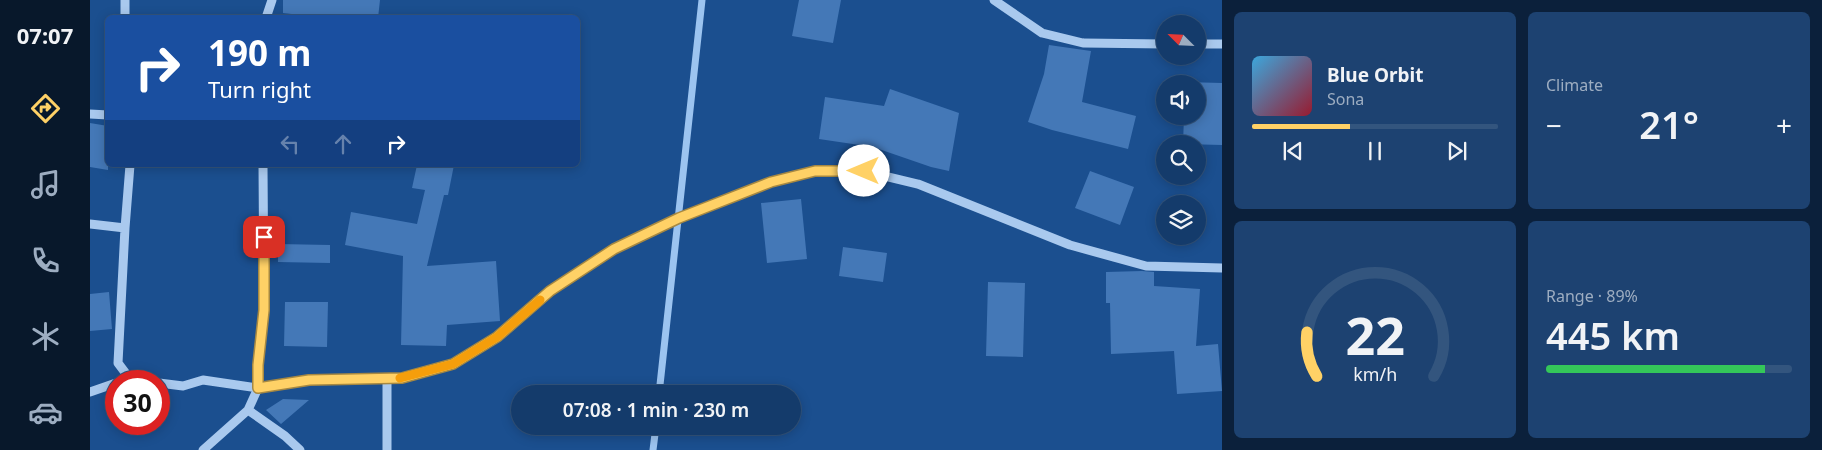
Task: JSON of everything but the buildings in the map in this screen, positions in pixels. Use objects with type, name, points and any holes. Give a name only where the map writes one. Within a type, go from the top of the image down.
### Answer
[{"type":"street","points":[[125,0],[125,15]]},
{"type":"street","points":[[267,15],[272,0]]},
{"type":"street","points":[[994,0],[1042,33],[1083,43],[1156,44]]},
{"type":"street","points":[[1206,44],[1222,44]]},
{"type":"street","points":[[90,114],[105,115]]},
{"type":"street","points":[[121,370],[118,363],[130,167]]},
{"type":"street","points":[[203,450],[248,410],[258,388],[258,365],[264,310],[263,167]]},
{"type":"street","points":[[170,384],[183,386],[203,380],[258,388],[309,380],[402,378],[453,364],[497,337],[550,291],[614,249],[679,218],[771,182],[815,171],[864,171],[918,184],[1070,245],[1146,266],[1222,268]]},
{"type":"street","points":[[90,224],[125,228]]},
{"type":"street","points":[[387,378],[387,450]]},
{"type":"street","points":[[90,392],[105,387]]},
{"type":"street","points":[[248,410],[285,436],[300,450]]},
{"type":"waterway","points":[[660,385],[702,0]]},
{"type":"waterway","points":[[653,450],[655,435]]},
{"type":"slow traffic","points":[[400,378],[453,364],[497,337],[540,300]]},
{"type":"route","points":[[264,237],[264,310],[258,365],[258,388],[309,380],[402,378],[453,364],[497,337],[550,291],[614,249],[679,218],[771,182],[815,171],[864,171]]}]
